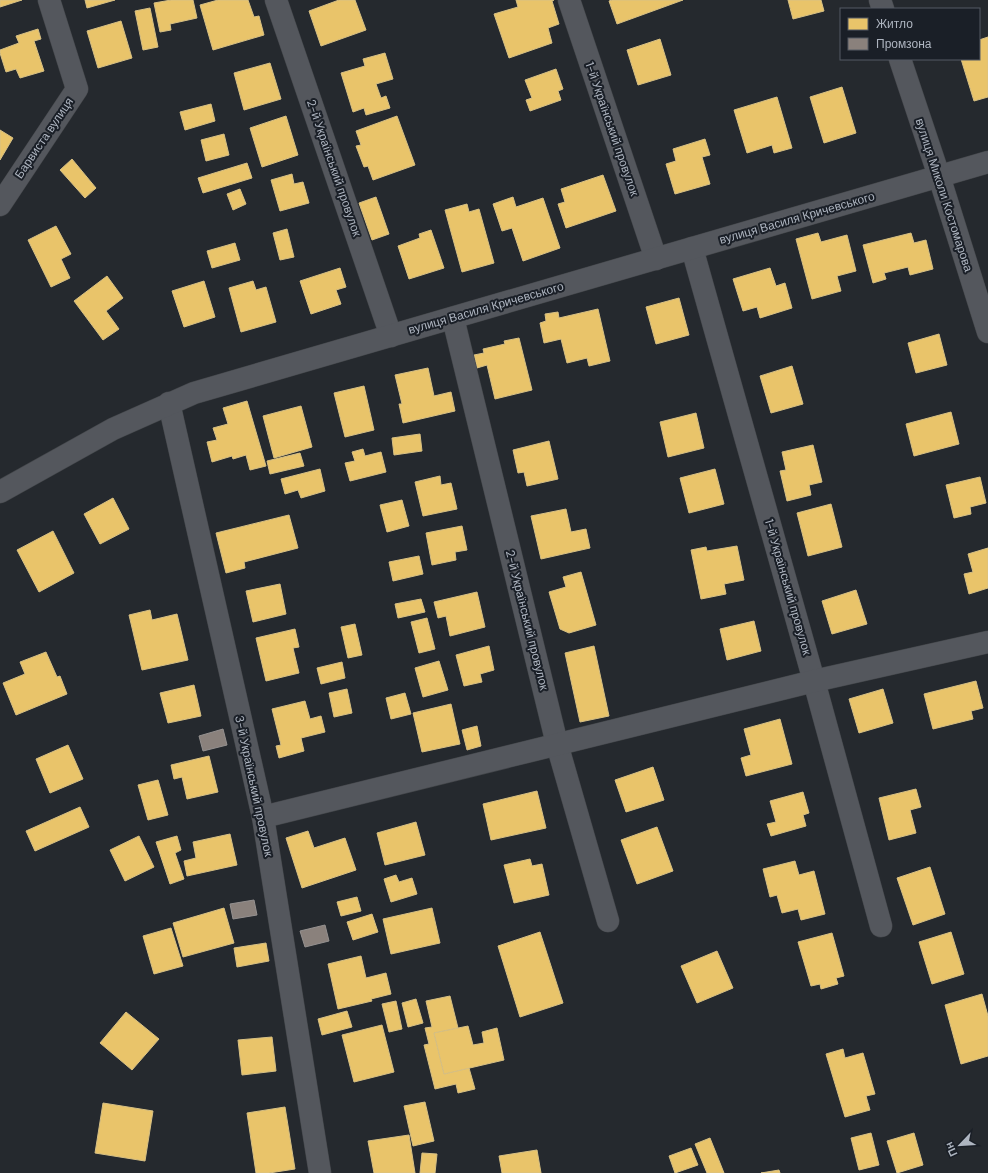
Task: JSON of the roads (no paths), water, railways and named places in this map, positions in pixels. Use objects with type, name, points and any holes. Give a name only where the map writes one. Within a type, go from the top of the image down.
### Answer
[{"type":"street","name":"Барвиста вулиця","points":[[0,205],[77,89],[49,0]]},
{"type":"street","name":"2-й Український провулок","points":[[276,0],[391,336]]},
{"type":"street","name":"1-й Український провулок","points":[[569,0],[656,259]]},
{"type":"street","name":"вулиця Миколи Костомарова","points":[[900,60],[939,176],[988,332]]},
{"type":"street","name":"вулиця Василя Кричевського","points":[[0,492],[113,430],[169,403],[194,393],[988,162]]},
{"type":"street","name":"1-й Український провулок","points":[[692,248],[814,681],[881,926]]},
{"type":"street","name":"2-й Український провулок","points":[[453,318],[557,744],[608,921]]},
{"type":"street","name":"3-й Український провулок","points":[[169,403],[263,817],[320,1173]]},
{"type":"street","points":[[263,817],[814,681],[988,642]]}]
